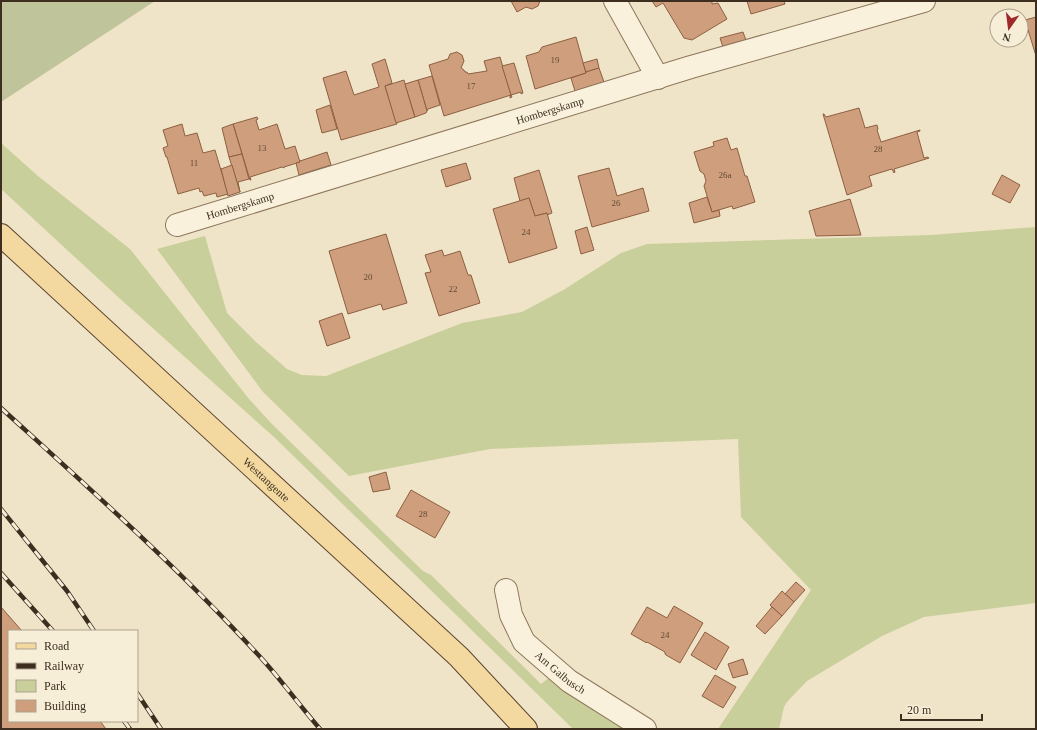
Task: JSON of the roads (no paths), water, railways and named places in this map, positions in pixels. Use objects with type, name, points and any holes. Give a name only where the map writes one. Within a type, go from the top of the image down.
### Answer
[{"type":"main road","name":"Westtangente","points":[[1,235],[459,657],[526,729]]},
{"type":"street","points":[[615,1],[658,78]]},
{"type":"street","name":"Hombergskamp","points":[[177,226],[658,78],[924,1]]},
{"type":"street","name":"Am Galbusch","points":[[506,590],[511,615],[524,642],[569,681],[645,729]]},
{"type":"railway","points":[[1,408],[134,530],[199,593],[262,659],[320,729]]},
{"type":"railway","points":[[1,509],[67,591],[93,630]]},
{"type":"railway","points":[[1,573],[52,630]]},
{"type":"railway","points":[[138,694],[161,729]]},
{"type":"railway","points":[[125,722],[130,729]]}]
